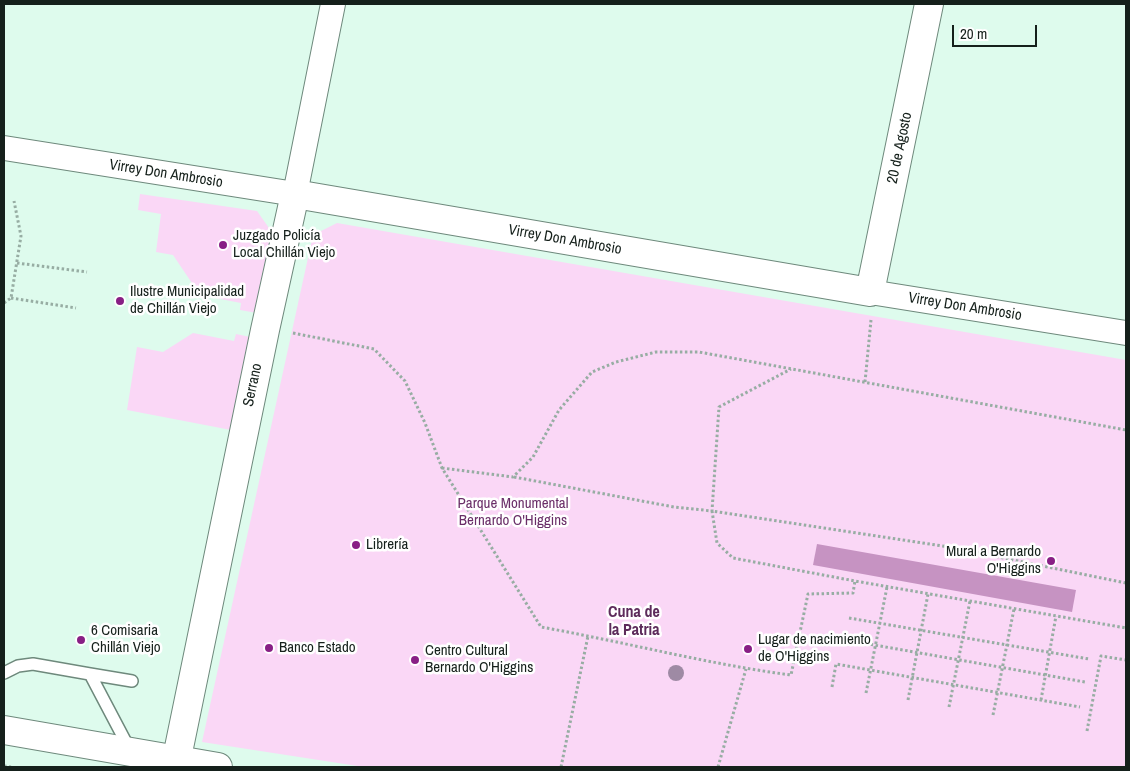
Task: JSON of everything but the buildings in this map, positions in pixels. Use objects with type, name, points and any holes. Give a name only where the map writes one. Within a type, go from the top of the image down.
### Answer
[{"type":"street","name":"Serrano","points":[[176,764],[334,4]]},
{"type":"street","name":"20 de Agosto","points":[[870,292],[929,4]]},
{"type":"street","name":"Virrey Don Ambrosio","points":[[4,148],[295,194],[870,292],[1126,333]]},
{"type":"street","points":[[7,726],[131,752],[176,764],[218,767]]},
{"type":"lane","points":[[4,673],[18,666],[33,664],[132,680]]},
{"type":"lane","points":[[90,674],[131,752]]},
{"type":"path","points":[[11,298],[21,236],[14,200]]},
{"type":"path","points":[[17,263],[88,272]]},
{"type":"path","points":[[865,382],[871,316],[870,292]]},
{"type":"path","points":[[4,303],[11,298],[76,308]]},
{"type":"path","points":[[265,330],[291,333],[374,349],[406,380],[442,468],[542,627],[746,669],[791,675],[808,594],[853,593],[855,581]]},
{"type":"path","points":[[513,477],[533,457],[559,410],[592,372],[616,362],[656,352],[699,352],[1126,430]]},
{"type":"path","points":[[791,369],[718,407],[712,511],[717,543],[733,558],[1126,628]]},
{"type":"path","points":[[442,468],[513,477],[674,507],[712,511],[949,547],[1126,583]]},
{"type":"path","points":[[866,693],[886,586]]},
{"type":"path","points":[[908,700],[928,594]]},
{"type":"path","points":[[949,707],[970,601]]},
{"type":"path","points":[[993,715],[1014,609]]},
{"type":"path","points":[[1041,700],[1056,616]]},
{"type":"path","points":[[849,618],[1089,659]]},
{"type":"path","points":[[560,767],[588,636]]},
{"type":"path","points":[[846,640],[1084,682]]},
{"type":"path","points":[[1087,731],[1101,656],[1126,660]]},
{"type":"path","points":[[832,687],[836,664],[1080,706]]},
{"type":"path","points":[[718,767],[746,669]]},
{"type":"path","points":[[4,766],[11,767]]},
{"type":"green space","points":[[140,194],[257,211],[274,235],[257,313],[240,310],[241,303],[200,295],[173,255],[156,252],[161,214],[138,210]]},
{"type":"green space","name":"Parque Monumental Bernardo O'Higgins","points":[[337,223],[1126,360],[1126,767],[364,767],[202,742],[313,235]]},
{"type":"green space","points":[[193,333],[234,341],[236,334],[250,337],[231,430],[127,410],[137,347],[163,352]]},
{"type":"shaded area","points":[[817,544],[1076,590],[1072,612],[813,565]]},
{"type":"place","name":"Juzgado Policía Local Chillán Viejo","points":[[223,245]]},
{"type":"place","name":"Ilustre Municipalidad de Chillán Viejo","points":[[120,301]]},
{"type":"place","name":"Librería","points":[[356,545]]},
{"type":"place","name":"Mural a Bernardo O'Higgins","points":[[1051,561]]},
{"type":"place","name":"6 Comisaria Chillán Viejo","points":[[81,640]]},
{"type":"place","name":"Banco Estado","points":[[269,648]]},
{"type":"place","name":"Lugar de nacimiento de O'Higgins","points":[[748,649]]},
{"type":"place","name":"Centro Cultural Bernardo O'Higgins","points":[[415,660]]},
{"type":"district","name":"Cuna de la Patria","points":[[634,622]]}]
